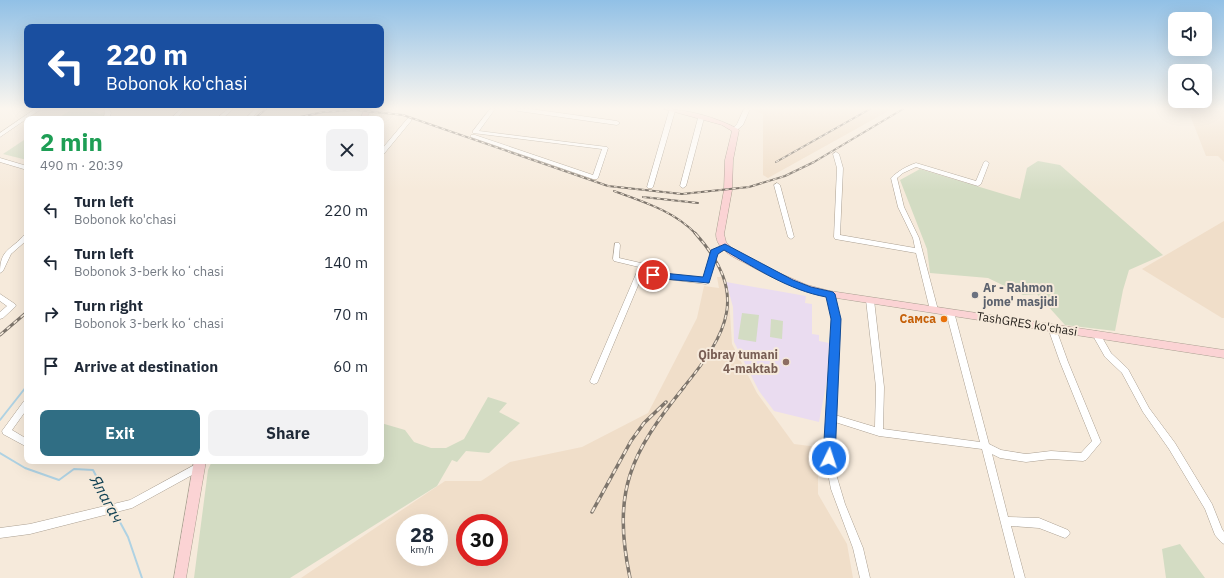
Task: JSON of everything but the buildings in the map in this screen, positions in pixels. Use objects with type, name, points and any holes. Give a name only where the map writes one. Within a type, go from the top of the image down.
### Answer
[{"type":"main road","points":[[725,247],[720,237],[728,190],[729,160],[735,136]]},
{"type":"main road","name":"TashGRES ko'chasi","points":[[725,247],[790,283],[810,290],[1224,354]]},
{"type":"main road","points":[[180,578],[202,464]]},
{"type":"main road","points":[[185,578],[202,464]]},
{"type":"street","points":[[384,150],[396,136]]},
{"type":"street","points":[[479,136],[595,178],[606,148],[493,136]]},
{"type":"street","points":[[650,186],[663,136]]},
{"type":"street","points":[[683,186],[696,136]]},
{"type":"street","points":[[836,154],[840,168],[837,237],[918,251]]},
{"type":"street","points":[[0,160],[24,167]]},
{"type":"street","points":[[934,310],[918,251],[916,238],[901,207],[894,178],[901,172],[916,165],[978,184],[986,163]]},
{"type":"street","points":[[777,185],[791,237]]},
{"type":"street","points":[[640,273],[706,281],[720,237]]},
{"type":"street","points":[[0,271],[8,253],[24,240]]},
{"type":"street","points":[[594,381],[643,266],[616,259],[617,244]]},
{"type":"street","points":[[714,252],[725,247]]},
{"type":"street","points":[[830,294],[836,319],[829,458],[833,484],[863,561],[865,578]]},
{"type":"street","points":[[0,297],[12,306],[0,316]]},
{"type":"street","points":[[870,300],[880,387],[879,432]]},
{"type":"street","points":[[950,312],[1020,578]]},
{"type":"street","points":[[832,418],[879,432],[985,446],[1000,454],[1026,458],[1051,455],[1083,457],[1097,442],[1064,362],[1052,328]]},
{"type":"street","points":[[1096,334],[1108,355],[1125,371],[1146,410],[1172,446],[1209,508],[1218,532],[1224,539]]},
{"type":"street","points":[[24,407],[6,431],[24,441]]},
{"type":"street","points":[[0,533],[30,529],[132,504],[200,464]]},
{"type":"street","points":[[1005,521],[1039,523],[1065,533]]},
{"type":"shaded area","points":[[763,136],[844,136],[768,178],[763,175]]},
{"type":"shaded area","points":[[1198,136],[1224,136],[1224,162],[1218,156],[1206,156]]},
{"type":"shaded area","points":[[1224,221],[1224,318],[1222,318],[1142,269]]},
{"type":"shaded area","points":[[717,277],[723,277],[729,297],[732,344],[757,393],[794,444],[818,447],[818,494],[847,544],[853,578],[301,578],[396,514],[396,566],[448,566],[448,514],[396,514],[445,481],[481,481],[510,462],[582,447],[648,413],[697,318],[704,286],[719,288]]},
{"type":"shaded area","name":"Qibray tumani 4-maktab","points":[[726,282],[806,296],[805,303],[812,304],[812,334],[819,335],[819,341],[829,343],[827,380],[819,422],[774,411],[759,391],[734,342],[733,307]]},
{"type":"green space","points":[[24,140],[24,159],[3,154]]},
{"type":"green space","points":[[1038,161],[1060,165],[1163,255],[1129,270],[1123,290],[1115,331],[1065,325],[1037,294],[1023,295],[988,278],[930,273],[927,249],[900,180],[920,169],[1020,199],[1027,168]]},
{"type":"green space","points":[[742,313],[759,315],[756,342],[738,339]]},
{"type":"green space","points":[[771,319],[783,321],[782,339],[770,337]]},
{"type":"green space","points":[[488,397],[507,403],[499,412],[520,423],[489,453],[466,451],[457,462],[452,460],[437,486],[290,578],[194,578],[208,470],[211,464],[384,464],[384,424],[405,430],[414,442],[431,448],[446,448],[464,439]]},
{"type":"green space","points":[[1180,544],[1205,578],[1166,578],[1162,549]]},
{"type":"waterway","name":"Ялагач","points":[[0,420],[24,390]]},
{"type":"waterway","name":"Ялагач","points":[[0,453],[25,468],[59,480],[74,469],[93,470],[112,506]]},
{"type":"waterway","name":"Ялагач","points":[[114,511],[128,537],[142,578]]},
{"type":"railway","points":[[464,136],[608,186],[682,194],[749,187],[785,176],[814,162],[858,136]]},
{"type":"railway","points":[[776,162],[822,136]]},
{"type":"railway","points":[[614,191],[647,203],[668,213],[695,233]]},
{"type":"railway","points":[[643,197],[698,203]]},
{"type":"railway","points":[[683,388],[712,349],[721,331],[726,313],[727,294],[723,275],[712,255],[695,233]]},
{"type":"railway","points":[[0,335],[24,315]]},
{"type":"railway","points":[[630,578],[625,548],[623,521],[625,497],[630,475],[638,454],[650,433],[684,387]]},
{"type":"railway","points":[[592,512],[631,441],[644,423],[666,402]]},
{"type":"place","name":"Ar - Rahmon jome' masjidi","points":[[975,295]]},
{"type":"place","name":"Самса","points":[[944,319]]},
{"type":"place","name":"Qibray tumani 4-maktab","points":[[786,362]]},
{"type":"route","points":[[653,275],[706,281],[714,252],[725,247],[790,283],[819,293],[830,294],[836,319],[835,367],[829,458]]}]
